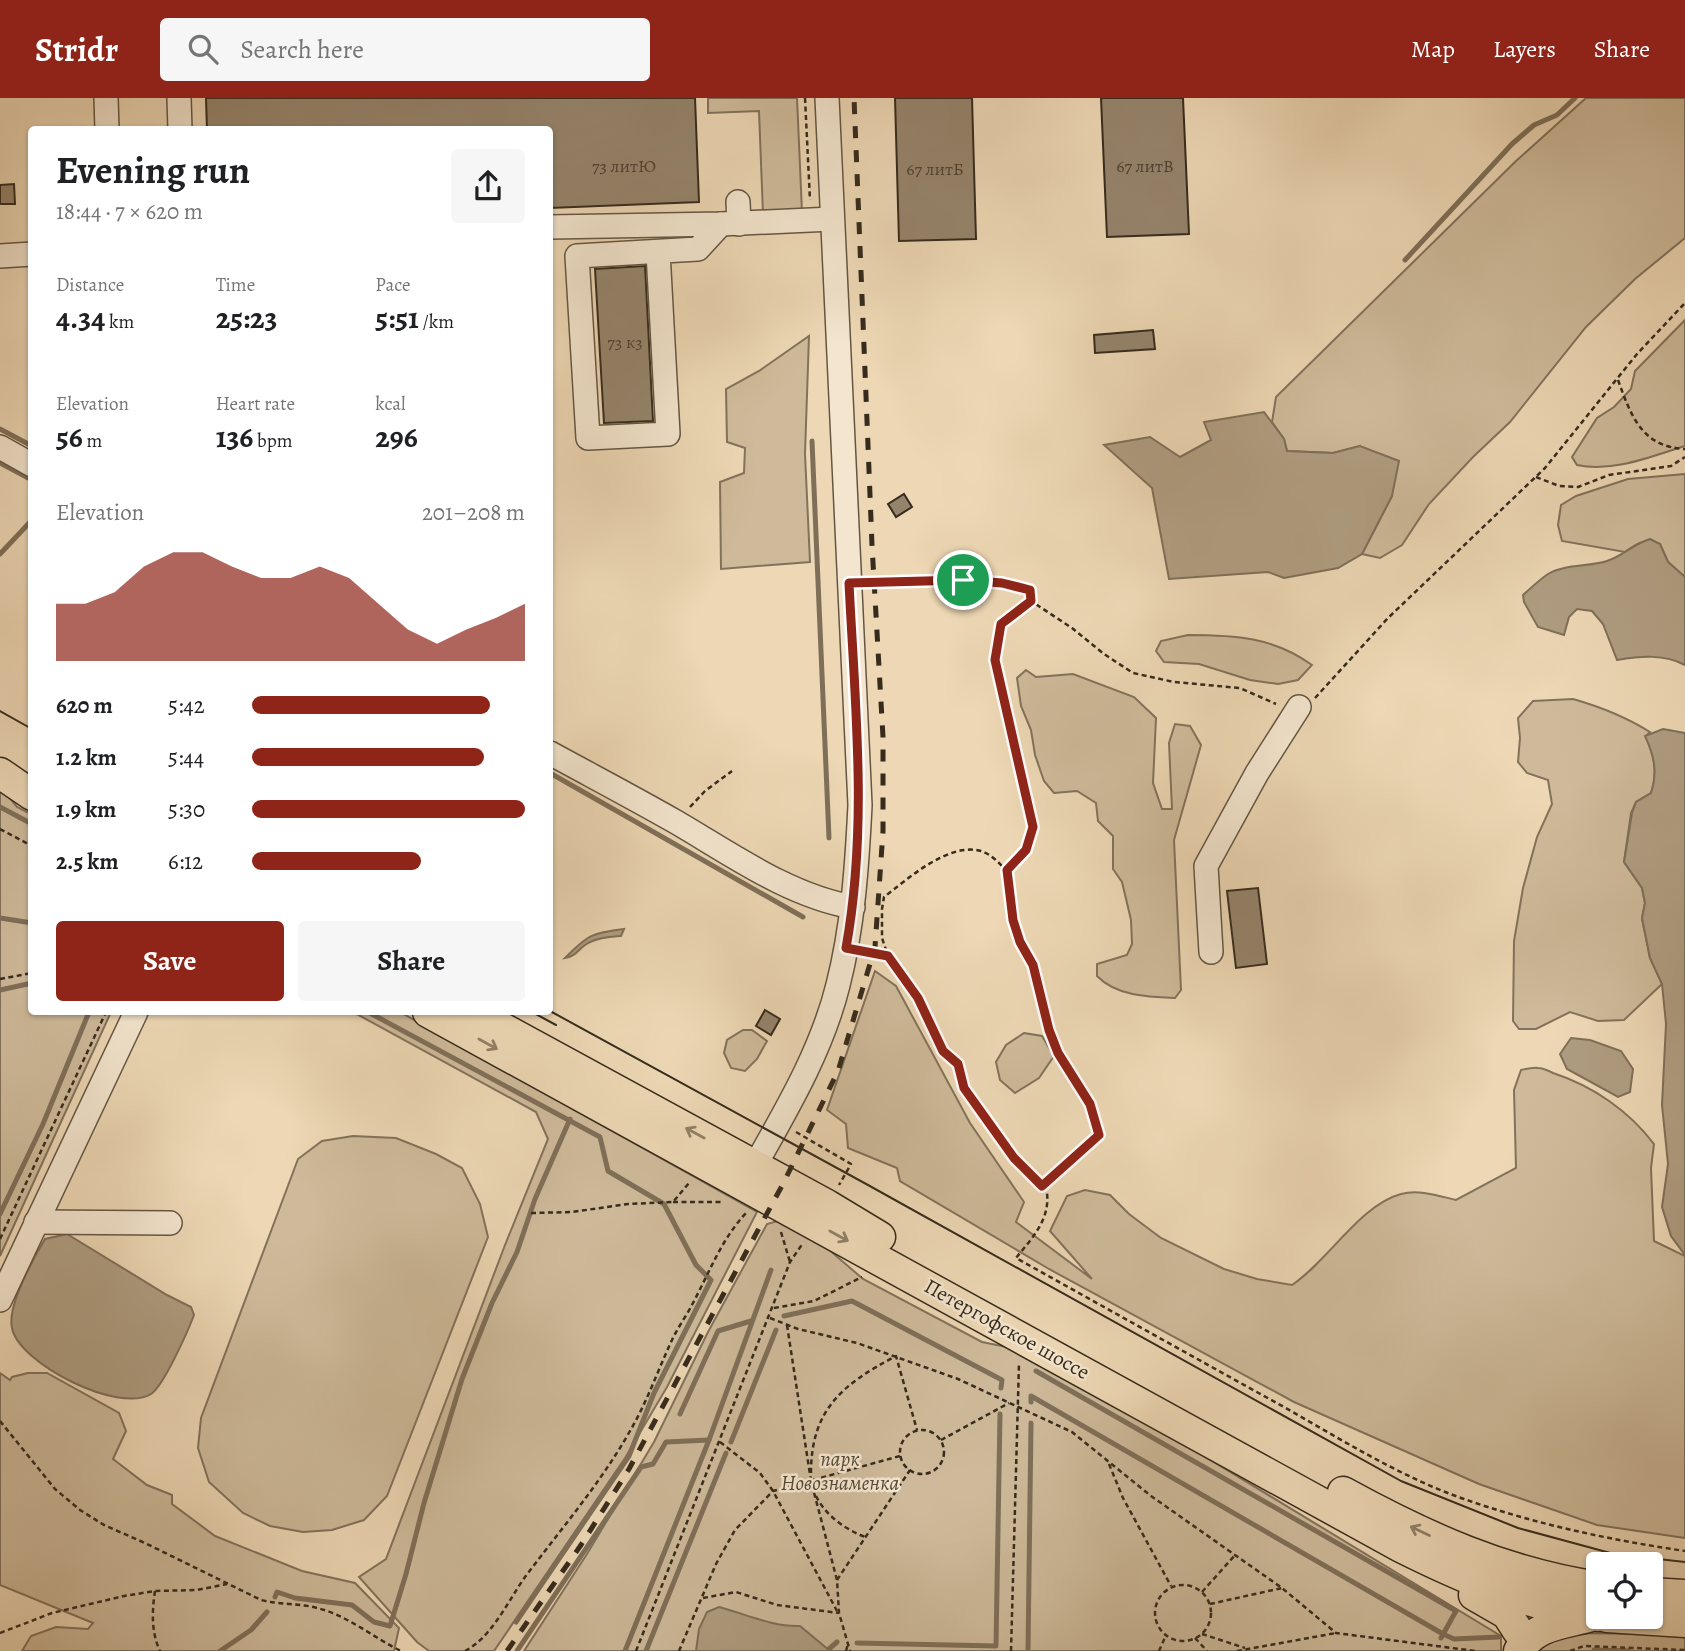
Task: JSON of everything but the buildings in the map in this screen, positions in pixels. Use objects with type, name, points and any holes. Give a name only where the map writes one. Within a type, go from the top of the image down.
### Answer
[{"type":"main road","points":[[0,756],[28,771]]},
{"type":"main road","points":[[0,773],[28,792]]},
{"type":"main road","name":"Петергофское шоссе","points":[[433,1015],[1458,1576],[1519,1623],[1586,1606]]},
{"type":"main road","name":"Петергофское шоссе","points":[[478,1015],[748,1187],[1038,1326],[1424,1534],[1483,1559],[1526,1573],[1586,1600]]},
{"type":"main road","points":[[1483,1559],[1519,1623],[1532,1634],[1586,1608]]},
{"type":"main road","points":[[1519,1623],[1534,1593],[1586,1603]]},
{"type":"main road","points":[[1663,1594],[1685,1595]]},
{"type":"main road","name":"Петергофское шоссе","points":[[1663,1618],[1685,1622]]},
{"type":"street","points":[[106,98],[107,126]]},
{"type":"street","points":[[179,98],[180,126]]},
{"type":"street","points":[[748,1187],[827,1020],[846,948],[853,907],[860,805],[849,583],[821,220],[827,98]]},
{"type":"street","points":[[553,227],[732,217],[821,220]]},
{"type":"street","points":[[658,252],[668,434],[588,438],[577,256],[698,249],[732,217]]},
{"type":"street","points":[[0,256],[28,254]]},
{"type":"street","points":[[0,447],[28,463]]},
{"type":"street","points":[[1212,952],[1206,866],[1257,773],[1299,707]]},
{"type":"street","points":[[553,755],[750,867],[832,904],[853,907]]},
{"type":"street","points":[[0,1300],[135,1015]]},
{"type":"street","points":[[36,1223],[170,1223]]},
{"type":"path","points":[[805,98],[821,220]]},
{"type":"path","points":[[849,583],[986,582],[1017,586],[1030,590],[1031,601],[1133,673],[1174,682],[1240,688],[1275,703],[1299,707],[1315,699],[1388,618],[1545,468],[1617,378],[1685,303]]},
{"type":"path","points":[[1617,378],[1638,426],[1652,439],[1669,448],[1685,449]]},
{"type":"path","points":[[1536,477],[1559,486],[1577,486],[1609,475],[1671,466],[1685,457]]},
{"type":"path","points":[[1007,870],[1026,850],[1033,827],[995,660],[1001,624],[1031,601]]},
{"type":"path","points":[[676,823],[705,791],[732,771]]},
{"type":"path","points":[[0,828],[28,844]]},
{"type":"path","points":[[1042,1186],[1099,1135],[1090,1104],[1058,1053],[1049,1030],[1033,965],[1020,942],[1013,920],[1007,870],[982,851],[968,849],[929,863],[884,897],[882,938],[888,956],[918,998],[943,1051],[958,1064],[964,1088],[1014,1158],[1047,1193],[1046,1214],[1040,1227],[1016,1258],[1364,1452],[1453,1494],[1605,1538],[1685,1551]]},
{"type":"path","points":[[846,948],[888,956]]},
{"type":"path","points":[[0,979],[28,974]]},
{"type":"path","points":[[0,1239],[105,1015]]},
{"type":"path","points":[[794,1131],[851,1164],[838,1188]]},
{"type":"path","points":[[673,1202],[691,1181]]},
{"type":"path","points":[[531,1213],[572,1212],[628,1203],[673,1202],[748,1187]]},
{"type":"path","points":[[466,1651],[473,1647],[490,1627],[603,1476],[636,1421],[673,1338],[734,1226],[748,1187]]},
{"type":"path","points":[[778,1225],[790,1262]]},
{"type":"path","points":[[636,1651],[790,1262],[804,1241]]},
{"type":"path","points":[[774,1308],[814,1301],[869,1274]]},
{"type":"path","points":[[770,1318],[857,1343],[958,1379],[1072,1432],[1152,1496],[1282,1588],[1336,1633]]},
{"type":"path","points":[[787,1325],[811,1481],[836,1580],[839,1614]]},
{"type":"path","points":[[896,1356],[917,1430]]},
{"type":"path","points":[[865,1537],[844,1527],[824,1509],[811,1481],[811,1453],[815,1433],[824,1413],[846,1387],[896,1356]]},
{"type":"path","points":[[1011,1651],[1020,1360]]},
{"type":"path","points":[[941,1440],[1009,1403]]},
{"type":"path","points":[[0,1421],[55,1489],[80,1510],[104,1525],[261,1600],[280,1605],[317,1608],[332,1613],[401,1651]]},
{"type":"path","points":[[917,1430],[930,1431],[941,1440],[944,1455],[936,1469],[926,1474],[910,1471],[900,1456],[899,1449],[905,1437],[917,1430]]},
{"type":"path","points":[[720,1441],[760,1473],[773,1491],[839,1614],[848,1651]]},
{"type":"path","points":[[679,1651],[716,1564],[735,1530],[773,1491],[900,1456]]},
{"type":"path","points":[[1107,1461],[1123,1498],[1171,1587]]},
{"type":"path","points":[[836,1580],[910,1471]]},
{"type":"path","points":[[1202,1592],[1236,1554]]},
{"type":"path","points":[[0,1633],[52,1613],[155,1591],[197,1590],[227,1584]]},
{"type":"path","points":[[1181,1584],[1190,1585],[1202,1592],[1210,1604],[1210,1620],[1202,1634],[1180,1640],[1166,1635],[1155,1619],[1155,1609],[1163,1592],[1181,1584]]},
{"type":"path","points":[[1210,1604],[1282,1588]]},
{"type":"path","points":[[155,1591],[152,1611],[156,1642],[160,1651]]},
{"type":"path","points":[[703,1598],[736,1592],[777,1605],[839,1614]]},
{"type":"path","points":[[1237,1651],[1336,1633],[1475,1651]]},
{"type":"path","points":[[1202,1634],[1246,1648]]},
{"type":"path","points":[[1159,1651],[1166,1635]]},
{"type":"path","points":[[1195,1638],[1207,1651]]},
{"type":"path","points":[[1433,1645],[1440,1651]]},
{"type":"path","points":[[1570,1651],[1584,1646],[1685,1650]]},
{"type":"green space","points":[[708,98],[797,98],[802,212],[763,214],[759,111],[708,113]]},
{"type":"green space","points":[[1586,98],[1685,98],[1685,238],[1635,279],[1586,327],[1510,422],[1429,504],[1402,545],[1380,558],[1362,554],[1392,496],[1360,446],[1333,453],[1287,451],[1284,439],[1272,422],[1276,397],[1516,161]]},
{"type":"green space","points":[[1685,320],[1685,446],[1618,465],[1577,465],[1572,457],[1597,418],[1614,407],[1631,389],[1635,371]]},
{"type":"green space","points":[[809,336],[805,454],[810,562],[721,569],[720,482],[744,473],[745,448],[727,442],[726,389],[759,371]]},
{"type":"green space","points":[[1685,474],[1685,577],[1668,562],[1660,544],[1655,542],[1642,542],[1625,552],[1562,541],[1558,525],[1561,505],[1576,496],[1628,479]]},
{"type":"green space","points":[[1188,635],[1238,637],[1268,643],[1283,648],[1312,665],[1298,680],[1278,684],[1250,680],[1199,664],[1164,662],[1156,651],[1161,641]]},
{"type":"green space","points":[[1026,670],[1036,677],[1073,674],[1134,697],[1156,718],[1153,783],[1162,809],[1172,809],[1169,743],[1175,724],[1190,726],[1201,745],[1174,840],[1181,990],[1175,998],[1143,996],[1123,991],[1113,988],[1097,976],[1097,964],[1127,955],[1132,944],[1131,920],[1122,882],[1113,869],[1113,836],[1098,821],[1096,803],[1077,791],[1054,793],[1044,781],[1035,755],[1031,730],[1021,706],[1017,678]]},
{"type":"green space","points":[[1573,699],[1613,713],[1650,732],[1646,736],[1654,764],[1653,786],[1651,793],[1636,802],[1631,813],[1624,862],[1642,888],[1645,903],[1642,919],[1650,958],[1662,984],[1624,1020],[1598,1021],[1570,1012],[1536,1029],[1519,1029],[1513,1021],[1514,941],[1523,888],[1537,837],[1552,804],[1548,780],[1527,773],[1518,762],[1518,718],[1533,701]]},
{"type":"green space","points":[[0,786],[17,807],[28,812],[28,1015],[110,1015],[0,1256]]},
{"type":"green space","points":[[875,971],[896,986],[970,1123],[1024,1202],[1016,1222],[1092,1279],[1050,1231],[1067,1196],[1085,1190],[1110,1195],[1129,1214],[1161,1238],[1224,1269],[1257,1279],[1292,1285],[1358,1221],[1386,1200],[1415,1192],[1456,1200],[1516,1168],[1514,1090],[1521,1070],[1546,1070],[1596,1092],[1622,1110],[1654,1144],[1651,1168],[1654,1241],[1685,1256],[1685,1538],[1597,1525],[1479,1484],[1294,1402],[1049,1269],[900,1181],[897,1168],[848,1148],[846,1124],[827,1110]]},
{"type":"green space","points":[[358,1015],[405,1015],[757,1212],[667,1387],[625,1458],[494,1651],[429,1651],[417,1642],[359,1577],[386,1559],[548,1139],[536,1112]]},
{"type":"green space","points":[[743,1030],[752,1030],[767,1041],[757,1059],[745,1071],[731,1068],[724,1053],[727,1040]]},
{"type":"green space","points":[[1024,1033],[1042,1036],[1054,1056],[1039,1078],[1015,1093],[1000,1080],[996,1062],[1006,1045]]},
{"type":"green space","points":[[353,1136],[396,1138],[462,1168],[480,1204],[488,1237],[387,1496],[364,1520],[332,1530],[303,1532],[270,1526],[243,1513],[209,1482],[198,1448],[201,1418],[298,1159],[322,1141]]},
{"type":"green space","name":"парк Новознаменка","points":[[781,1220],[820,1242],[863,1279],[982,1342],[1012,1348],[1161,1430],[1501,1636],[1501,1651],[524,1651],[587,1554],[654,1442],[708,1332],[767,1224]]},
{"type":"green space","points":[[0,1373],[10,1380],[28,1373],[47,1373],[119,1413],[126,1431],[113,1459],[147,1485],[172,1495],[172,1504],[215,1536],[302,1571],[355,1583],[399,1628],[394,1651],[22,1651],[31,1636],[56,1627],[88,1629],[93,1623],[0,1585]]},
{"type":"green space","points":[[1554,1633],[1685,1634],[1685,1651],[1538,1649]]},
{"type":"shaded area","points":[[1264,412],[1284,439],[1287,451],[1333,453],[1360,446],[1399,461],[1392,496],[1362,554],[1338,568],[1284,578],[1268,572],[1169,579],[1152,488],[1104,445],[1150,437],[1180,457],[1211,440],[1204,422]]},
{"type":"shaded area","points":[[1650,539],[1660,544],[1668,562],[1685,577],[1685,665],[1652,657],[1617,660],[1603,624],[1592,611],[1577,609],[1569,617],[1564,635],[1538,627],[1523,595],[1541,579],[1562,569],[1607,561]]},
{"type":"shaded area","points":[[1663,729],[1685,733],[1685,1255],[1671,1236],[1662,1207],[1668,1164],[1662,1105],[1666,1024],[1662,984],[1650,958],[1642,918],[1645,903],[1642,888],[1624,862],[1636,802],[1651,793],[1653,786],[1654,764],[1645,736]]},
{"type":"shaded area","points":[[624,929],[621,936],[593,941],[574,955],[565,958],[591,936]]},
{"type":"shaded area","points":[[1571,1038],[1590,1040],[1621,1051],[1633,1069],[1630,1092],[1618,1097],[1567,1069],[1560,1054]]},
{"type":"shaded area","points":[[67,1234],[191,1307],[194,1315],[181,1345],[162,1381],[151,1394],[136,1398],[117,1397],[72,1382],[32,1356],[19,1342],[11,1319],[22,1283],[45,1239]]},
{"type":"shaded area","points":[[719,1607],[769,1622],[800,1626],[830,1651],[696,1651],[699,1629],[707,1612]]},
{"type":"waterway","points":[[1405,260],[1512,144],[1534,125],[1557,115],[1575,98]]},
{"type":"waterway","points":[[0,429],[28,444]]},
{"type":"waterway","points":[[812,441],[829,838]]},
{"type":"waterway","points":[[0,463],[28,478]]},
{"type":"waterway","points":[[0,554],[28,524]]},
{"type":"waterway","points":[[553,775],[803,917]]},
{"type":"waterway","points":[[0,807],[28,822]]},
{"type":"waterway","points":[[0,918],[28,922]]},
{"type":"waterway","points":[[0,990],[28,984]]},
{"type":"waterway","points":[[0,1214],[43,1124],[88,1015]]},
{"type":"waterway","points":[[374,1015],[600,1137],[608,1171],[664,1204],[696,1265],[711,1280],[654,1393],[629,1456],[516,1622]]},
{"type":"waterway","points":[[275,1597],[277,1592],[295,1598],[352,1605],[374,1622],[390,1626],[462,1379],[570,1119]]},
{"type":"waterway","points":[[625,1651],[709,1440],[771,1270]]},
{"type":"waterway","points":[[784,1316],[852,1301],[1002,1380],[1001,1388]]},
{"type":"waterway","points":[[680,1414],[718,1331],[751,1321]]},
{"type":"waterway","points":[[731,1442],[776,1330]]},
{"type":"waterway","points":[[1036,1371],[1456,1611],[1441,1638]]},
{"type":"waterway","points":[[1031,1402],[1031,1396],[1443,1634],[1454,1639],[1499,1637]]},
{"type":"waterway","points":[[857,1643],[996,1646],[1000,1414]]},
{"type":"waterway","points":[[1028,1651],[1031,1423]]},
{"type":"waterway","points":[[517,1651],[641,1467],[653,1464],[666,1442],[709,1440]]},
{"type":"waterway","points":[[646,1651],[726,1453]]},
{"type":"waterway","points":[[220,1651],[251,1630],[267,1612]]},
{"type":"waterway","points":[[829,1649],[837,1642]]},
{"type":"waterway","points":[[1594,1650],[1629,1651]]},
{"type":"tram line","points":[[0,711],[28,727]]},
{"type":"tram line","points":[[553,1013],[1401,1481],[1518,1528],[1614,1554],[1685,1562]]},
{"type":"tram line","points":[[538,1015],[556,1025]]},
{"type":"railway","points":[[507,1651],[581,1545],[629,1469],[784,1182],[838,1071],[875,947],[883,831],[883,737],[872,545],[854,98]]},
{"type":"route","points":[[963,580],[1002,583],[1030,590],[1031,601],[1001,624],[995,660],[1033,827],[1026,850],[1007,870],[1013,920],[1020,942],[1033,965],[1049,1030],[1058,1053],[1090,1104],[1099,1135],[1042,1186],[1014,1158],[964,1088],[958,1064],[943,1051],[918,998],[888,956],[873,951],[846,948],[857,867],[860,805],[849,583],[963,580]]}]
